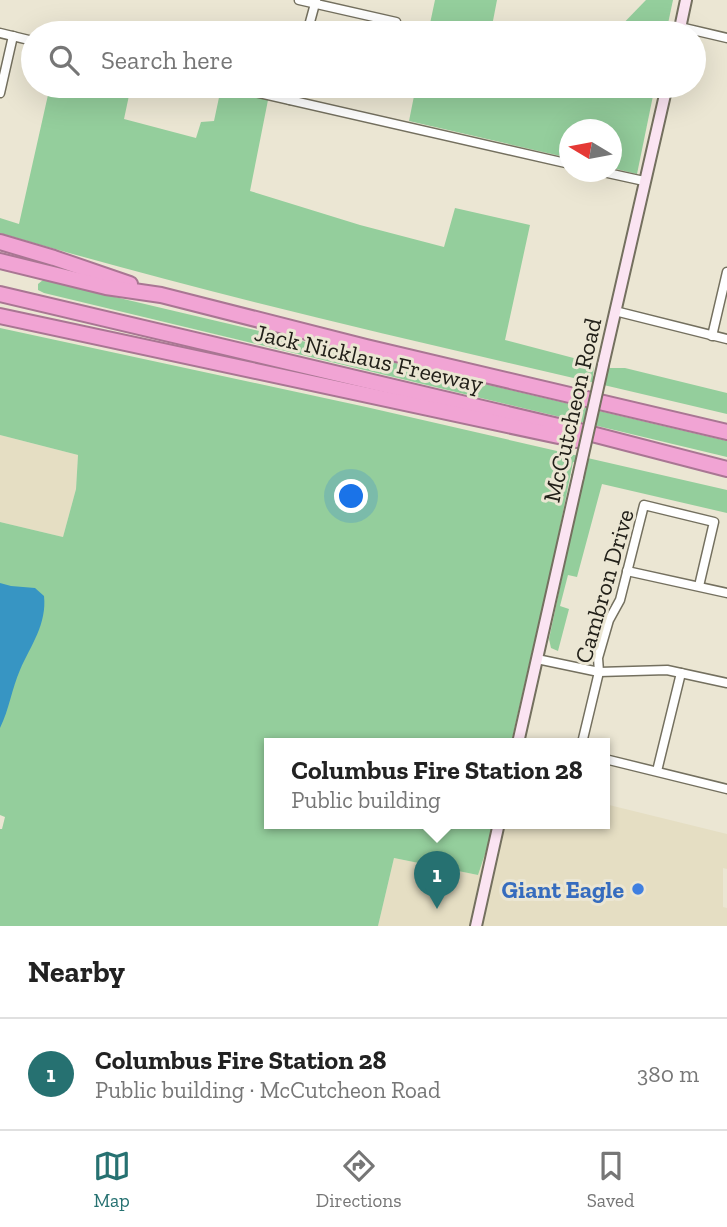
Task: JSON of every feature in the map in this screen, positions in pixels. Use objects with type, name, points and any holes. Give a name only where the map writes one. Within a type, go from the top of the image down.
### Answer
[{"type":"highway","points":[[0,242],[161,295]]},
{"type":"highway","name":"Jack Nicklaus Freeway","points":[[0,261],[106,287],[161,295],[379,350],[727,432]]},
{"type":"highway","name":"Jack Nicklaus Freeway","points":[[0,294],[588,433],[727,471]]},
{"type":"highway","points":[[0,316],[727,471]]},
{"type":"main road","points":[[681,21],[686,0]]},
{"type":"main road","name":"McCutcheon Road","points":[[519,738],[664,98]]},
{"type":"main road","points":[[476,926],[498,829]]},
{"type":"street","points":[[299,0],[392,21]]},
{"type":"street","points":[[310,21],[316,2]]},
{"type":"street","points":[[0,33],[21,38]]},
{"type":"street","points":[[706,34],[727,38]]},
{"type":"street","points":[[0,93],[13,36]]},
{"type":"street","points":[[281,98],[559,162]]},
{"type":"street","points":[[622,176],[644,181]]},
{"type":"street","points":[[712,336],[727,272]]},
{"type":"street","points":[[615,311],[727,339]]},
{"type":"street","name":"Cambron Drive","points":[[583,738],[599,671],[598,658],[609,620],[620,600],[644,505],[714,522],[699,586]]},
{"type":"street","points":[[626,571],[727,593]]},
{"type":"street","points":[[537,659],[599,671],[667,670],[727,684]]},
{"type":"street","points":[[657,771],[681,673]]},
{"type":"street","points":[[610,760],[727,789]]},
{"type":"shaded area","points":[[0,435],[78,455],[76,489],[63,537],[0,522]]},
{"type":"shaded area","points":[[610,805],[727,834],[727,869],[723,868],[723,907],[727,908],[727,926],[378,926],[394,858],[478,875],[492,829],[610,829]]},
{"type":"green space","points":[[435,0],[497,0],[493,21],[431,21]]},
{"type":"green space","points":[[646,0],[673,0],[669,21],[626,21]]},
{"type":"green space","points":[[47,98],[128,98],[124,119],[196,138],[201,122],[214,121],[219,98],[268,100],[250,191],[360,225],[444,247],[455,208],[530,225],[505,340],[585,361],[594,366],[593,376],[605,379],[608,368],[625,368],[727,393],[727,414],[271,306],[0,233],[0,218],[19,224]]},
{"type":"green space","points":[[414,98],[653,98],[637,174],[622,170],[622,119],[559,119],[559,156],[409,121]]},
{"type":"green space","points":[[43,280],[727,441],[727,457],[44,293],[38,290],[38,284]]},
{"type":"green space","points":[[0,328],[366,407],[727,490],[727,513],[602,484],[577,577],[568,575],[560,606],[569,609],[558,651],[551,648],[549,639],[587,466],[573,462],[512,738],[264,738],[264,829],[492,829],[478,875],[394,858],[378,926],[0,926],[0,829],[5,817],[0,815],[0,522],[63,537],[76,489],[78,455],[0,435]]},
{"type":"water","points":[[0,583],[35,588],[44,596],[44,606],[41,625],[17,677],[0,728]]},
{"type":"place","name":"Giant Eagle","points":[[638,889]]},
{"type":"place","name":"Columbus Fire Station 28","points":[[437,909]]}]
